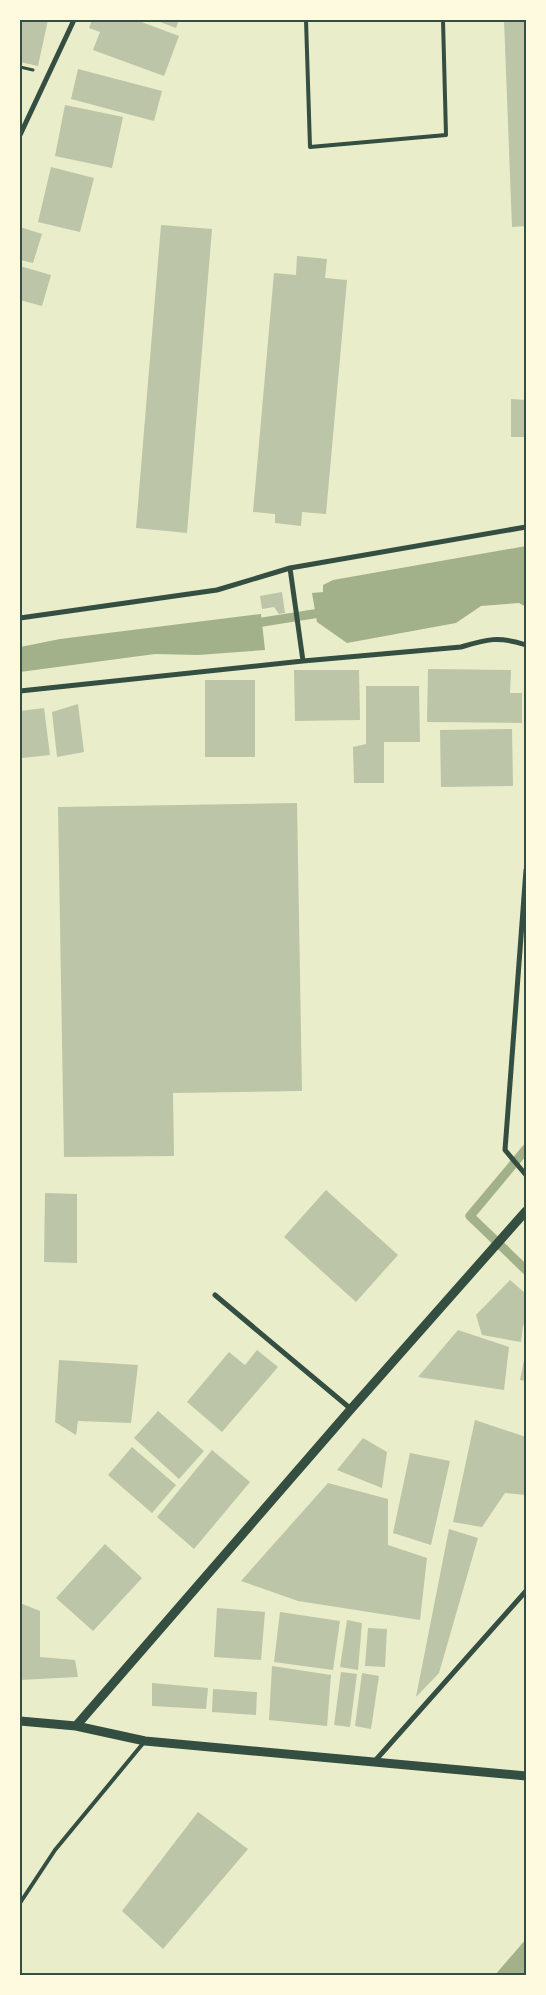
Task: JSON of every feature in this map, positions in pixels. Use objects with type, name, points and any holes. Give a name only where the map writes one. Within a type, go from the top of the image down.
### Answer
[{"type":"street","points":[[20,135],[74,20]]},
{"type":"street","points":[[20,618],[217,590],[290,568],[526,527]]},
{"type":"street","points":[[290,568],[303,661]]},
{"type":"street","points":[[20,690],[461,647],[485,640],[509,639],[526,644]]},
{"type":"street","points":[[526,870],[506,1150],[526,1175]]},
{"type":"street","points":[[76,1726],[526,1211]]},
{"type":"street","points":[[215,1295],[351,1409]]},
{"type":"street","points":[[373,1762],[526,1591]]},
{"type":"street","points":[[20,1721],[76,1726],[145,1741],[526,1776]]},
{"type":"lane","points":[[306,20],[310,147],[446,135],[443,20]]},
{"type":"lane","points":[[20,1904],[55,1850],[145,1741]]},
{"type":"shaded area","points":[[526,546],[526,607],[519,603],[481,606],[456,623],[347,643],[317,622],[312,593],[323,592],[323,585],[333,580]]},
{"type":"shaded area","points":[[261,614],[265,650],[198,655],[155,654],[20,672],[20,647],[60,639]]},
{"type":"shaded area","points":[[526,1939],[526,1975],[495,1975]]},
{"type":"building","points":[[20,20],[48,20],[38,66],[20,62]]},
{"type":"building","points":[[92,20],[136,20],[179,36],[164,76],[93,50],[100,32],[89,28]]},
{"type":"building","points":[[155,20],[179,20],[176,28]]},
{"type":"building","points":[[504,20],[526,20],[526,226],[512,227]]},
{"type":"building","points":[[78,69],[162,91],[154,121],[71,99]]},
{"type":"building","points":[[65,105],[123,117],[112,168],[55,156]]},
{"type":"building","points":[[51,167],[94,178],[80,232],[38,222]]},
{"type":"building","points":[[161,225],[212,229],[187,533],[136,528]]},
{"type":"building","points":[[20,227],[42,234],[33,263],[20,260]]},
{"type":"building","points":[[297,256],[327,259],[325,278],[347,280],[326,514],[302,512],[301,526],[275,523],[275,514],[253,512],[274,273],[296,275]]},
{"type":"building","points":[[20,266],[51,275],[42,306],[20,300]]},
{"type":"building","points":[[511,399],[526,400],[526,437],[511,437]]},
{"type":"building","points":[[282,592],[285,613],[279,614],[274,607],[262,609],[260,596]]},
{"type":"building","points":[[428,669],[511,670],[510,693],[522,693],[522,723],[427,722]]},
{"type":"building","points":[[294,670],[359,670],[360,720],[295,721]]},
{"type":"building","points":[[205,680],[255,680],[255,757],[205,757]]},
{"type":"building","points":[[366,686],[419,686],[420,742],[384,742],[384,783],[354,783],[353,747],[366,744]]},
{"type":"building","points":[[78,704],[84,752],[57,757],[52,712]]},
{"type":"building","points":[[44,708],[50,755],[22,758],[20,711]]},
{"type":"building","points":[[512,729],[513,786],[441,787],[440,730]]},
{"type":"building","points":[[297,803],[302,1091],[173,1093],[174,1156],[64,1157],[58,807]]},
{"type":"building","points":[[326,1190],[398,1255],[356,1302],[284,1237]]},
{"type":"building","points":[[45,1193],[77,1194],[77,1263],[44,1262]]},
{"type":"building","points":[[510,1280],[526,1294],[526,1321],[523,1326],[521,1342],[482,1335],[476,1315]]},
{"type":"building","points":[[458,1330],[509,1347],[504,1390],[418,1377]]},
{"type":"building","points":[[257,1350],[278,1367],[222,1432],[187,1402],[229,1352],[245,1365]]},
{"type":"building","points":[[526,1355],[526,1381],[520,1380]]},
{"type":"building","points":[[59,1360],[138,1365],[131,1423],[78,1421],[76,1435],[55,1422]]},
{"type":"building","points":[[158,1411],[204,1451],[179,1479],[134,1438]]},
{"type":"building","points":[[475,1420],[526,1437],[526,1495],[505,1493],[482,1527],[453,1522]]},
{"type":"building","points":[[363,1438],[387,1452],[382,1488],[337,1470]]},
{"type":"building","points":[[132,1447],[176,1485],[152,1513],[108,1475]]},
{"type":"building","points":[[212,1450],[250,1482],[194,1549],[157,1517]]},
{"type":"building","points":[[410,1453],[450,1461],[431,1545],[393,1533]]},
{"type":"building","points":[[328,1483],[388,1499],[388,1545],[427,1558],[420,1620],[298,1601],[241,1581]]},
{"type":"building","points":[[449,1529],[478,1538],[439,1673],[416,1697]]},
{"type":"building","points":[[105,1544],[142,1578],[93,1631],[56,1598]]},
{"type":"building","points":[[20,1603],[40,1611],[40,1657],[75,1660],[78,1677],[20,1680]]},
{"type":"building","points":[[217,1608],[265,1612],[261,1660],[214,1657]]},
{"type":"building","points":[[280,1612],[340,1621],[333,1670],[274,1662]]},
{"type":"building","points":[[347,1620],[362,1623],[358,1670],[340,1667]]},
{"type":"building","points":[[368,1628],[387,1629],[385,1667],[365,1666]]},
{"type":"building","points":[[272,1666],[331,1675],[327,1726],[269,1720]]},
{"type":"building","points":[[341,1672],[357,1674],[350,1727],[334,1725]]},
{"type":"building","points":[[362,1673],[379,1676],[371,1729],[355,1726]]},
{"type":"building","points":[[152,1683],[208,1688],[206,1709],[152,1706]]},
{"type":"building","points":[[213,1689],[257,1692],[256,1715],[212,1712]]},
{"type":"building","points":[[198,1812],[248,1849],[163,1949],[122,1911]]},
{"type":"waterway","points":[[250,624],[326,612]]},
{"type":"waterway","points":[[526,1149],[470,1216],[526,1270]]}]
